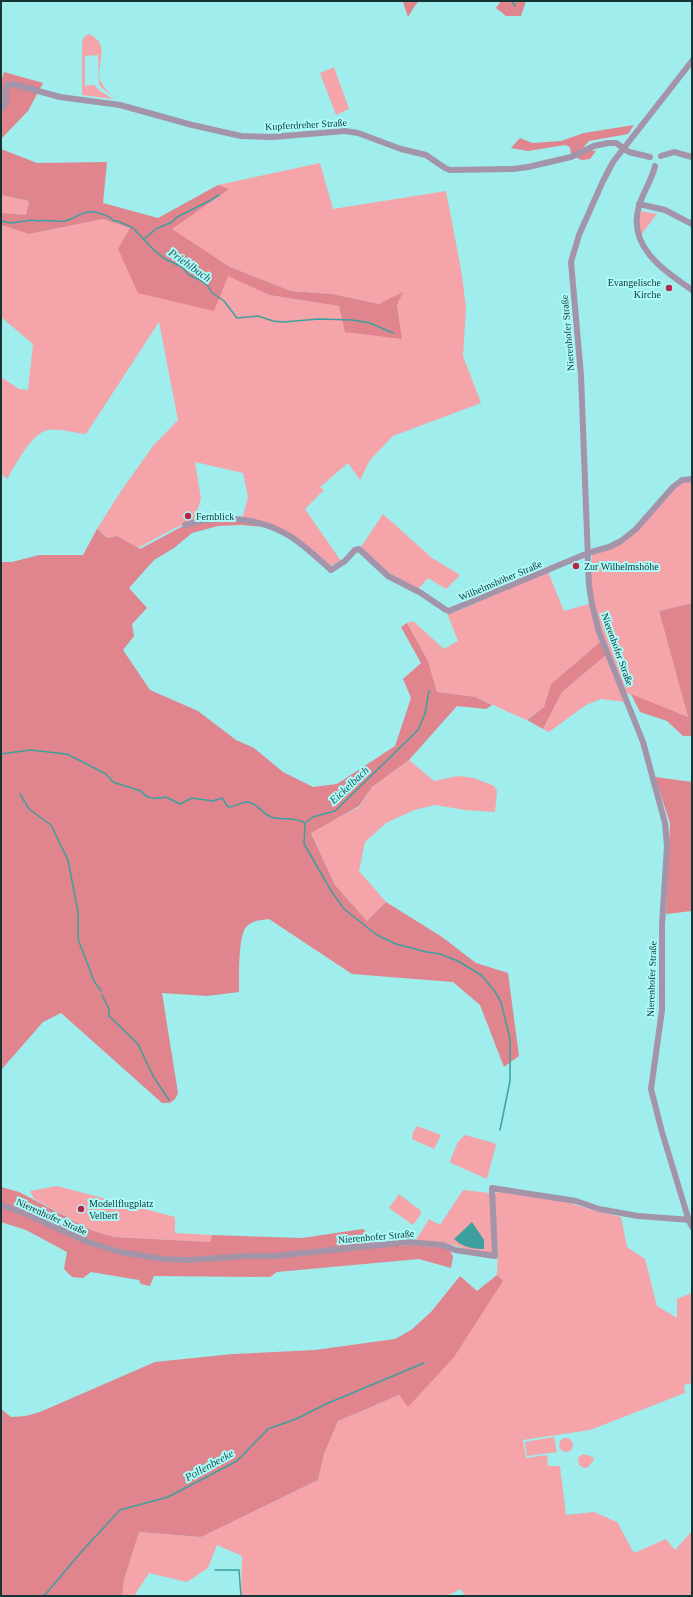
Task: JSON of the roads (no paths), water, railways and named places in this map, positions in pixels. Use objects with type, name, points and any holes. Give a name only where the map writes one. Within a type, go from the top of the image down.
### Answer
[{"type":"street","name":"Nierenhofer Straße","points":[[692,61],[623,148],[603,181],[579,235],[571,262],[581,375],[589,586],[592,604],[598,626],[643,742],[665,823],[667,846],[662,925],[662,1010],[651,1089],[662,1132],[692,1227]]},
{"type":"street","name":"Kupferdreher Straße","points":[[1,108],[5,106],[6,103],[6,88],[7,86],[13,84],[60,97],[120,105],[192,125],[241,136],[272,137],[345,131],[358,133],[402,149],[426,155],[450,170],[513,169],[571,157],[600,144],[616,143],[623,148]]},
{"type":"street","points":[[623,148],[629,152],[650,157],[655,154],[660,156],[674,152],[692,157]]},
{"type":"street","points":[[660,156],[661,163],[655,166],[639,204],[636,225],[640,240],[647,253],[660,267],[692,290]]},
{"type":"street","points":[[650,157],[650,163],[655,166]]},
{"type":"street","points":[[639,204],[665,210],[692,224]]},
{"type":"street","name":"Wilhelmshöher Straße","points":[[185,526],[211,519],[228,518],[272,527],[300,544],[331,570],[345,561],[355,550],[359,549],[388,576],[421,593],[446,610],[450,611],[588,553],[609,547],[622,541],[636,529],[673,486],[682,480],[692,479]]},
{"type":"street","name":"Nierenhofer Straße","points":[[1,1205],[24,1213],[88,1242],[120,1252],[163,1259],[189,1260],[246,1256],[275,1256],[408,1242],[443,1245],[455,1250],[495,1256],[492,1188],[576,1201],[599,1209],[622,1213],[690,1221]]},
{"type":"water","points":[[472,1222],[484,1240],[484,1249],[468,1247],[454,1239]]},
{"type":"waterway","points":[[512,1],[515,6]]},
{"type":"waterway","points":[[144,239],[156,229],[172,222],[177,217],[219,195]]},
{"type":"waterway","name":"Priehlbach","points":[[1,221],[11,223],[32,220],[64,221],[88,212],[102,214],[114,221],[118,221],[133,228],[155,251],[165,259],[182,267],[189,275],[208,286],[211,292],[224,301],[237,318],[258,316],[273,321],[283,322],[319,319],[352,320],[370,323],[393,333]]},
{"type":"waterway","name":"Eickelbach","points":[[1,754],[30,750],[67,754],[106,774],[113,782],[141,791],[149,797],[166,797],[180,804],[192,798],[213,801],[222,798],[228,807],[247,802],[254,804],[271,817],[279,819],[292,819],[305,823],[313,817],[335,811],[418,730],[425,714],[429,691]]},
{"type":"waterway","points":[[20,794],[29,809],[51,825],[68,860],[78,912],[78,939],[94,981],[101,991]]},
{"type":"waterway","points":[[305,823],[304,844],[332,892],[344,909],[377,935],[396,944],[440,954],[458,961],[481,975],[494,990],[501,1002],[510,1039],[510,1081],[500,1130]]},
{"type":"waterway","points":[[102,995],[109,1009],[109,1016],[138,1044],[153,1076],[169,1100]]},
{"type":"waterway","name":"Pollenbeeke","points":[[44,1596],[83,1550],[120,1510],[168,1497],[237,1461],[268,1429],[296,1419],[326,1404],[424,1363]]},
{"type":"waterway","points":[[215,1570],[239,1570],[241,1596]]},
{"type":"place","name":"Evangelische Kirche","points":[[669,288]]},
{"type":"place","name":"Fernblick","points":[[188,516]]},
{"type":"place","name":"Zur Wilhelmshöhe","points":[[576,566]]},
{"type":"place","name":"Modellflugplatz Velbert","points":[[81,1209]]}]
